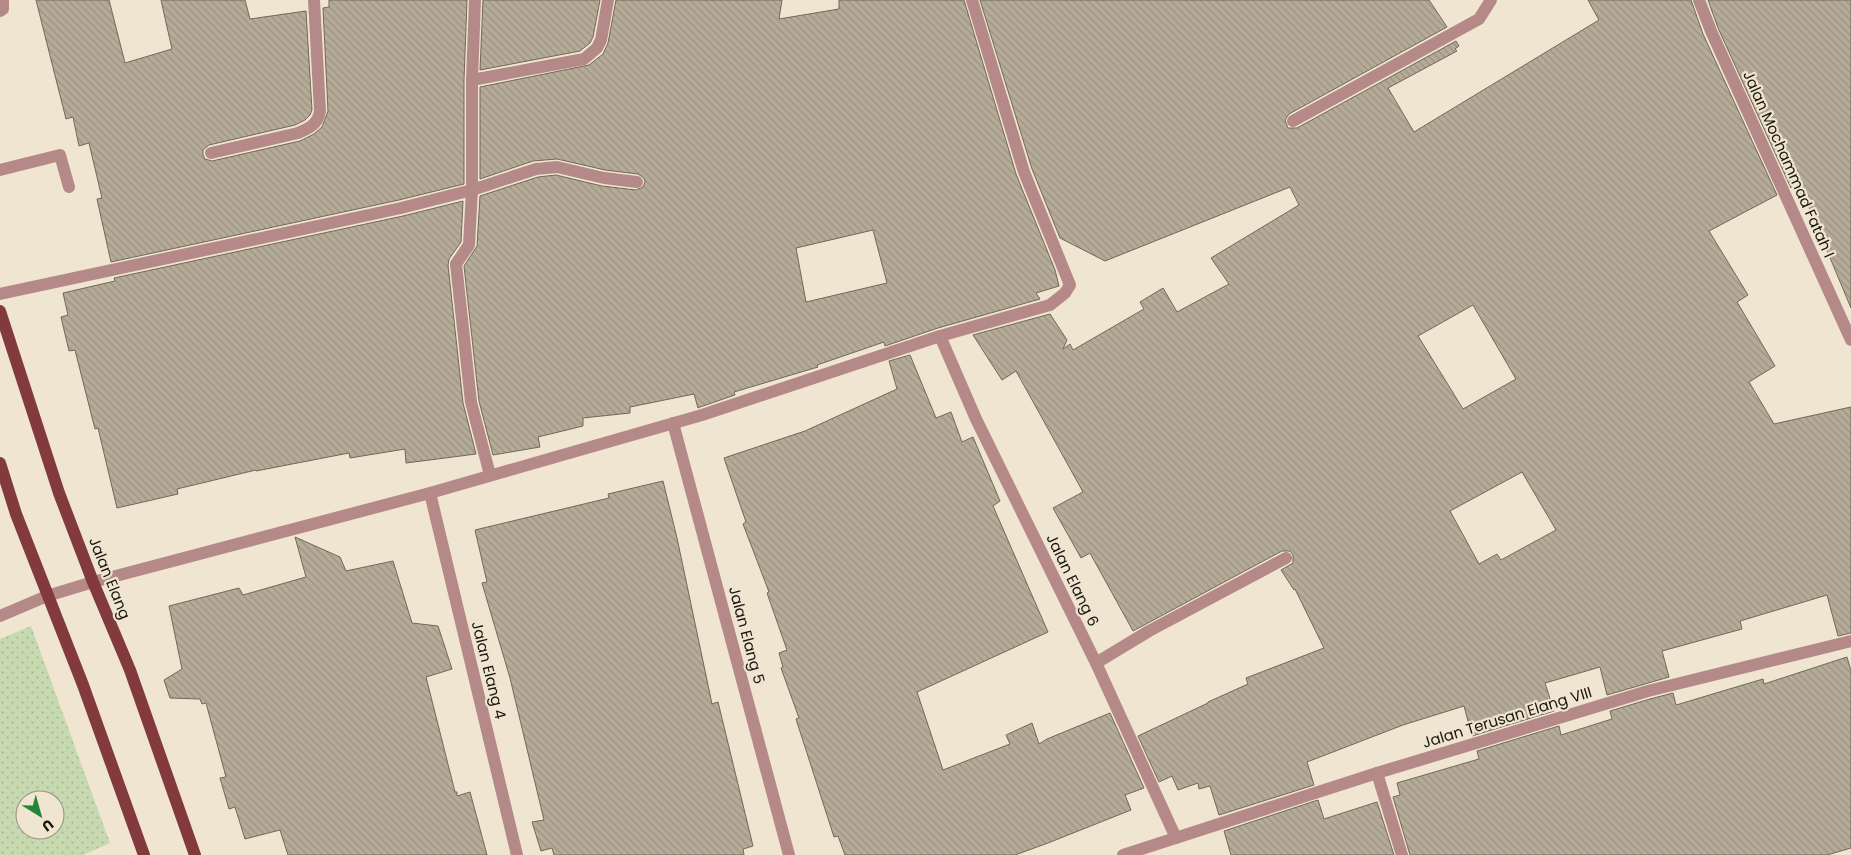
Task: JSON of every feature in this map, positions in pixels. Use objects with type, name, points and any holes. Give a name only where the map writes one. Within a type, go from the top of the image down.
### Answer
[{"type":"main road","name":"Jalan Elang","points":[[0,311],[59,493],[93,582],[130,670],[195,855]]},
{"type":"main road","points":[[0,463],[16,514],[82,684],[144,855]]},
{"type":"street","points":[[0,11],[3,9],[3,0]]},
{"type":"street","points":[[212,153],[298,133],[316,123],[320,111],[314,0]]},
{"type":"street","points":[[476,0],[472,80],[472,190],[469,245],[456,264],[471,402],[490,475]]},
{"type":"street","points":[[472,80],[584,59],[597,48],[601,40],[608,0]]},
{"type":"street","points":[[0,616],[47,596],[93,582],[430,493],[702,415],[940,336],[1050,305],[1065,293],[1070,285],[1024,172],[972,0]]},
{"type":"street","points":[[1294,121],[1479,19],[1491,0]]},
{"type":"street","name":"Jalan Mochammad Fatah I","points":[[1699,0],[1711,31],[1847,324],[1851,340]]},
{"type":"street","points":[[0,170],[60,155],[69,187]]},
{"type":"street","points":[[0,294],[392,210],[472,190],[536,169],[557,166],[604,178],[636,182]]},
{"type":"street","name":"Jalan Elang 6","points":[[940,336],[976,419],[1096,663],[1176,838]]},
{"type":"street","name":"Jalan Elang 5","points":[[672,423],[789,855]]},
{"type":"street","name":"Jalan Elang 4","points":[[430,493],[517,855]]},
{"type":"street","points":[[1096,663],[1142,635],[1286,558]]},
{"type":"street","name":"Jalan Terusan Elang VIII","points":[[1123,855],[1377,773],[1648,691],[1851,642]]},
{"type":"street","points":[[1377,773],[1402,855]]},
{"type":"green space","points":[[31,626],[110,843],[83,855],[0,855],[0,639]]},
{"type":"building","points":[[36,0],[109,0],[125,63],[172,49],[161,0],[245,0],[250,19],[306,11],[312,110],[310,115],[295,125],[209,145],[203,150],[203,155],[205,159],[212,161],[300,141],[314,134],[322,127],[328,111],[323,8],[329,7],[329,0],[467,0],[464,80],[464,184],[399,200],[111,262],[97,199],[102,198],[89,143],[79,146],[73,117],[66,119]]},
{"type":"building","points":[[483,0],[600,0],[593,37],[590,43],[580,51],[480,70]]},
{"type":"building","points":[[616,0],[782,0],[779,19],[839,9],[839,0],[964,0],[1016,174],[1055,270],[1059,286],[1036,293],[1040,299],[938,328],[885,346],[884,342],[817,365],[818,367],[734,392],[735,395],[698,408],[694,394],[630,407],[630,413],[583,418],[583,426],[538,437],[540,447],[493,455],[479,401],[464,266],[477,246],[480,196],[538,177],[556,175],[602,186],[636,190],[643,187],[645,182],[644,178],[638,174],[605,170],[557,159],[533,161],[480,179],[480,87],[589,65],[603,54],[608,43]],"holes":[[[873,230],[887,283],[806,302],[796,248]]]},
{"type":"building","points":[[980,0],[1429,0],[1447,27],[1289,114],[1285,120],[1288,128],[1297,128],[1456,41],[1459,46],[1455,49],[1457,51],[1388,88],[1414,132],[1599,20],[1588,0],[1691,0],[1703,34],[1777,195],[1709,231],[1748,295],[1737,302],[1775,366],[1749,382],[1774,424],[1851,407],[1851,633],[1838,636],[1827,595],[1740,621],[1742,629],[1662,651],[1669,677],[1607,695],[1600,667],[1545,683],[1554,711],[1472,736],[1464,706],[1403,725],[1307,762],[1314,785],[1219,815],[1210,786],[1199,789],[1198,783],[1178,790],[1172,776],[1159,782],[1138,736],[1248,684],[1246,678],[1324,648],[1295,589],[1281,570],[1293,563],[1293,555],[1290,551],[1282,551],[1133,631],[1090,553],[1081,558],[1053,508],[1083,492],[1016,371],[1002,380],[973,335],[1050,314],[1067,340],[1063,349],[1070,344],[1073,350],[1144,309],[1140,302],[1163,288],[1177,312],[1229,284],[1211,258],[1299,205],[1290,187],[1105,261],[1060,238],[1032,169]],"holes":[[[1473,305],[1516,379],[1463,409],[1418,336]],[[1522,472],[1556,530],[1501,560],[1497,554],[1479,564],[1450,511]]]},
{"type":"building","points":[[1708,0],[1851,0],[1851,308],[1808,205],[1803,207],[1794,186],[1791,188],[1718,28]]},
{"type":"building","points":[[463,201],[461,242],[449,259],[448,265],[463,403],[476,454],[406,463],[405,449],[350,458],[349,453],[256,470],[177,489],[178,494],[117,508],[98,428],[95,429],[75,350],[69,351],[61,317],[68,315],[63,293],[115,281],[114,278],[403,216]]},
{"type":"building","points":[[910,355],[936,418],[951,412],[962,442],[973,437],[1000,501],[993,506],[1048,632],[917,692],[943,770],[1010,744],[1006,735],[1032,723],[1039,744],[1110,713],[1144,788],[1125,795],[1131,810],[1015,855],[845,855],[838,836],[834,837],[796,719],[799,718],[781,668],[783,667],[779,653],[787,650],[767,593],[769,592],[743,524],[746,522],[724,458],[805,431],[897,389],[889,361]]},
{"type":"building","points":[[663,481],[712,704],[718,702],[753,846],[743,849],[744,855],[554,855],[552,848],[541,851],[532,822],[544,820],[510,678],[482,583],[487,582],[475,530],[609,498],[608,494]]},
{"type":"building","points":[[295,537],[340,557],[346,571],[393,561],[412,623],[438,626],[452,669],[426,677],[455,792],[457,792],[457,796],[470,792],[487,855],[288,855],[280,830],[245,839],[235,807],[229,809],[220,778],[226,777],[206,703],[202,704],[200,699],[170,698],[164,680],[182,669],[169,606],[239,588],[243,595],[306,577]]},
{"type":"building","points":[[1847,657],[1851,671],[1851,848],[1827,855],[1410,855],[1393,797],[1400,795],[1397,783],[1479,759],[1477,751],[1559,726],[1561,735],[1612,719],[1610,711],[1650,699],[1673,693],[1676,705],[1763,679],[1764,684]]},
{"type":"building","points":[[1318,800],[1324,819],[1377,802],[1394,855],[1231,855],[1224,831]]}]
